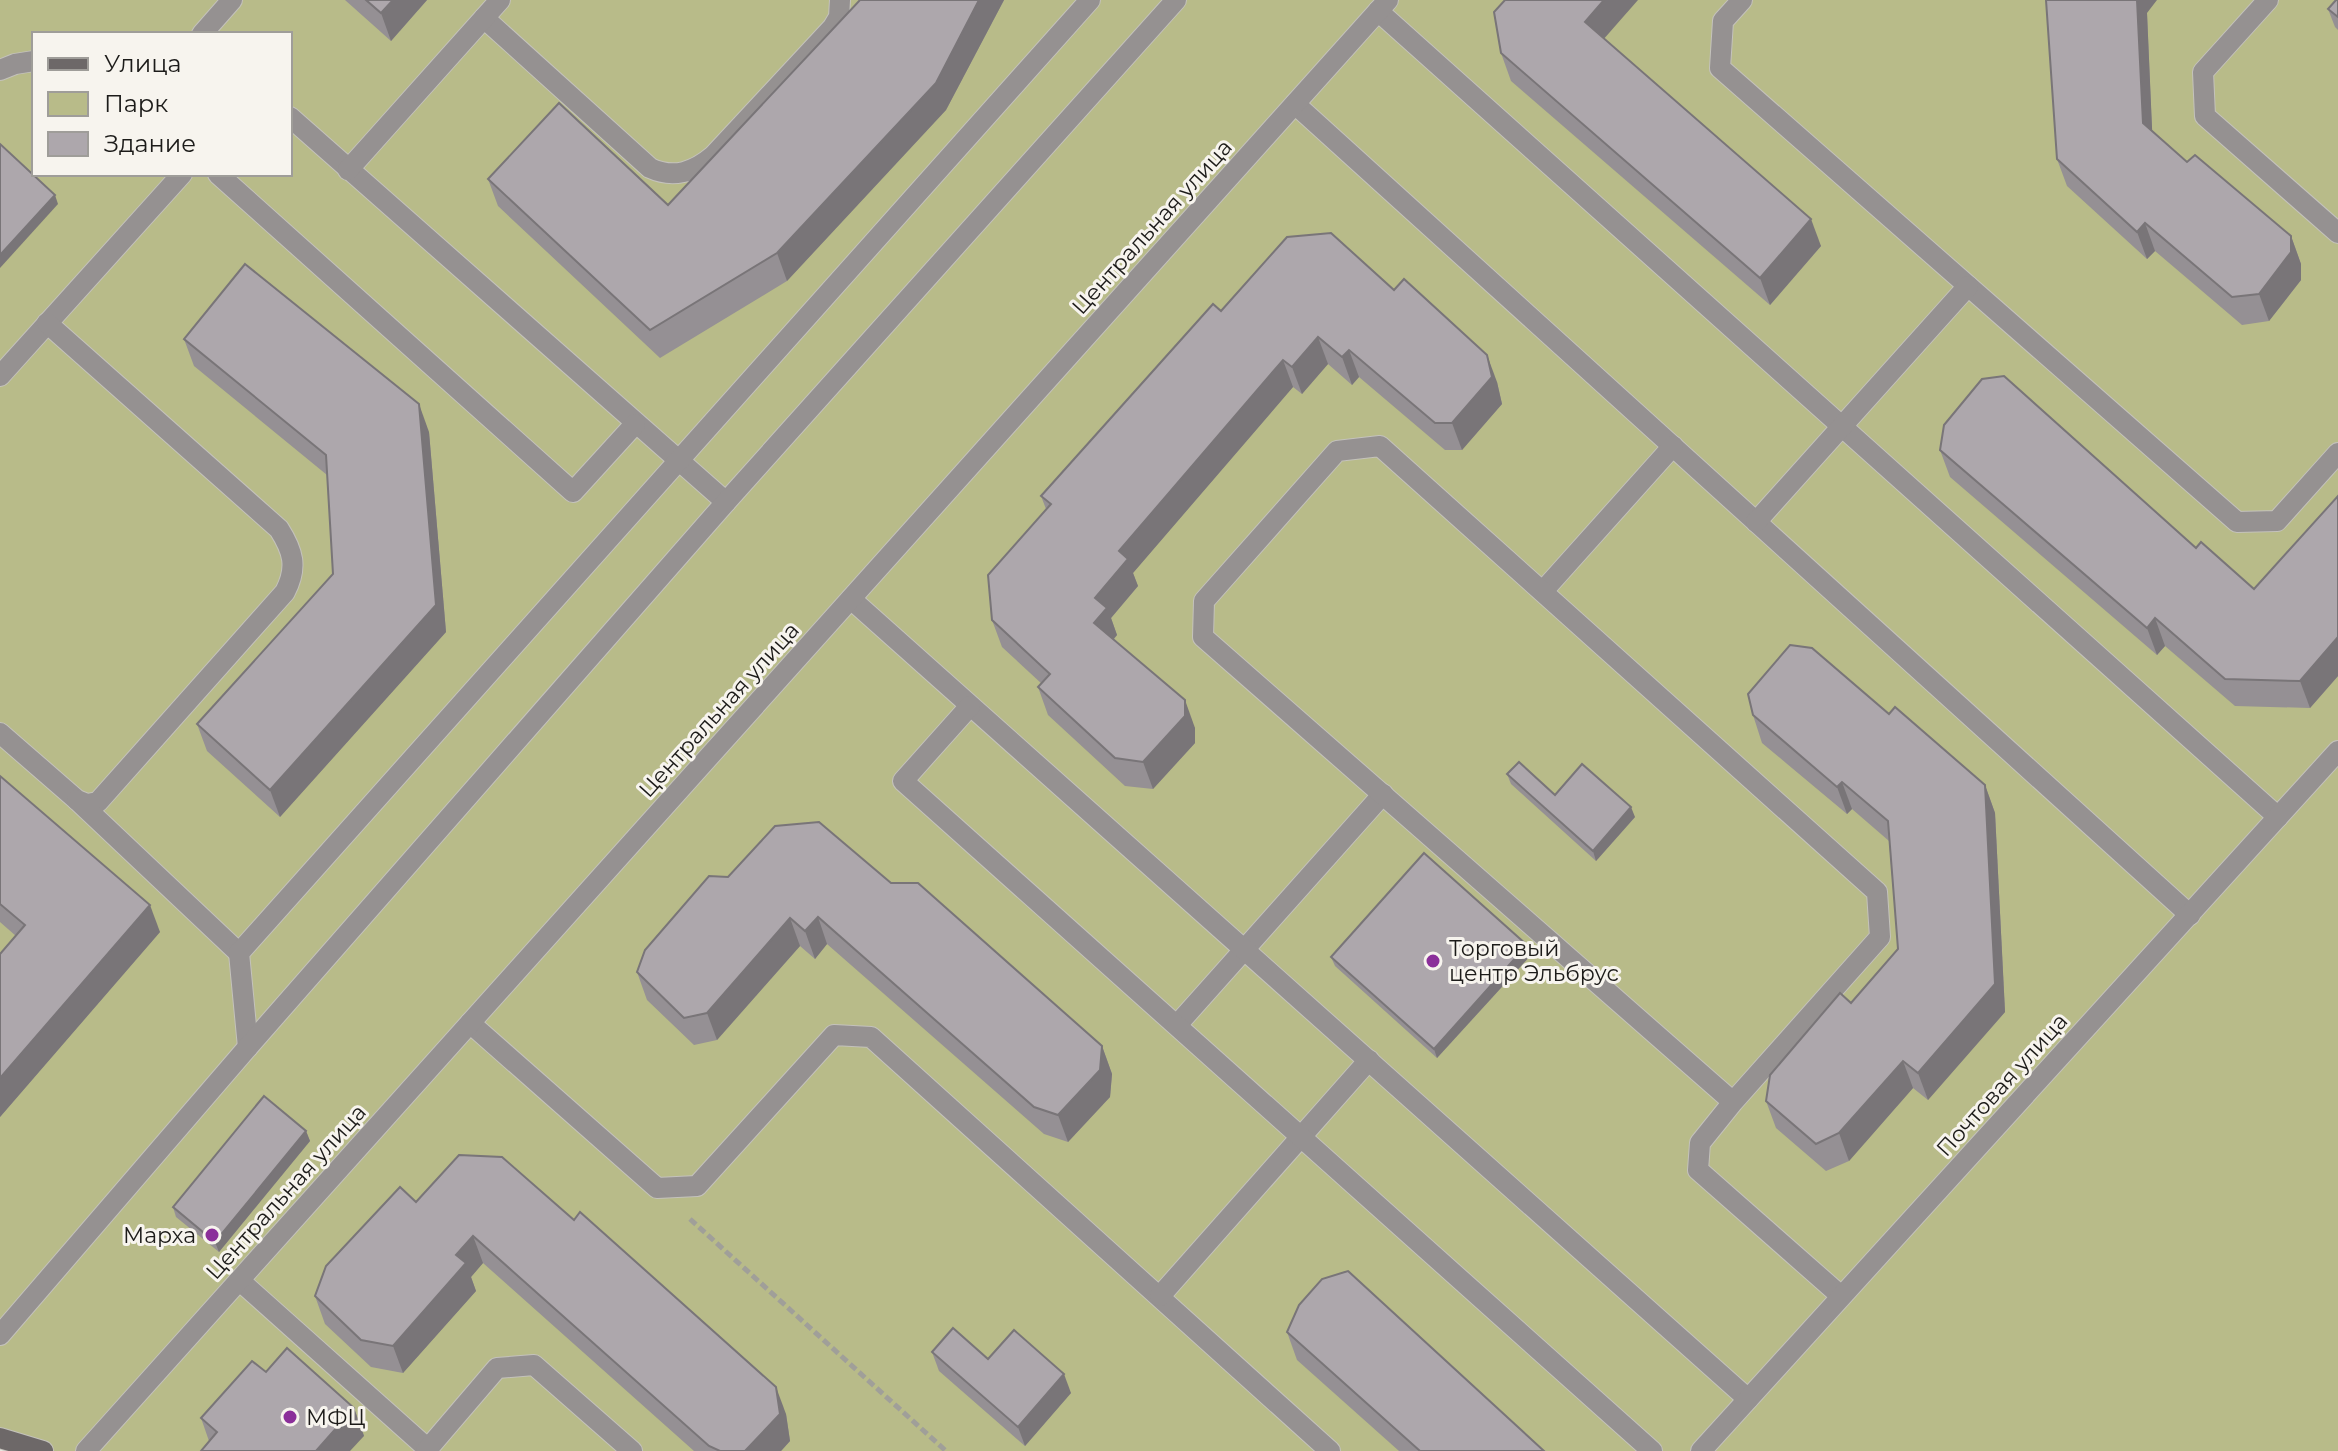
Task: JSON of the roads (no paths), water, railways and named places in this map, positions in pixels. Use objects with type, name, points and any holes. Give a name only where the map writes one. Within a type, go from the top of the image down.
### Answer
[{"type":"street","points":[[204,32],[232,0]]},
{"type":"street","points":[[348,170],[500,0]]},
{"type":"street","points":[[484,18],[650,168],[666,173],[682,173],[701,166],[713,156],[833,27],[839,17],[840,0]]},
{"type":"street","points":[[239,953],[1090,0]]},
{"type":"street","points":[[0,1335],[726,502],[1176,0]]},
{"type":"street","points":[[1742,0],[1723,21],[1720,68],[2237,522],[2277,521],[2338,453]]},
{"type":"street","points":[[2268,0],[2203,72],[2205,116],[2338,233]]},
{"type":"street","points":[[1383,6],[1841,428],[2278,817]]},
{"type":"street","name":"Центральная улица","points":[[86,1451],[1383,6]]},
{"type":"street","points":[[0,70],[32,61]]},
{"type":"street","points":[[1295,104],[2190,915]]},
{"type":"street","points":[[292,119],[726,502]]},
{"type":"street","points":[[0,376],[180,176]]},
{"type":"street","points":[[220,176],[573,492],[635,424]]},
{"type":"street","points":[[1756,522],[1968,286]]},
{"type":"street","points":[[47,323],[279,529],[289,545],[293,562],[291,580],[285,592],[107,794],[92,804],[77,800]]},
{"type":"street","points":[[1733,1102],[1203,637],[1204,601],[1337,451],[1380,446],[1877,892],[1880,937],[1700,1143],[1698,1170],[1841,1296]]},
{"type":"street","points":[[1543,591],[1673,446]]},
{"type":"street","points":[[851,599],[1748,1399]]},
{"type":"street","points":[[970,706],[903,781],[1652,1451]]},
{"type":"street","points":[[0,733],[77,800],[239,953],[248,1047]]},
{"type":"street","name":"Почтовая улица","points":[[1701,1451],[2338,751]]},
{"type":"street","points":[[1177,1025],[1383,794]]},
{"type":"street","points":[[470,1023],[657,1188],[697,1186],[834,1035],[871,1037],[1330,1451]]},
{"type":"street","points":[[1160,1296],[1369,1060]]},
{"type":"street","points":[[239,1280],[427,1450],[497,1368],[534,1365],[632,1451]]},
{"type":"street","points":[[0,1438],[43,1451]]},
{"type":"place","name":"Торговый центр Эльбрус","points":[[1433,961]]},
{"type":"place","name":"Марха","points":[[212,1235]]},
{"type":"place","name":"МФЦ","points":[[290,1417]]}]
